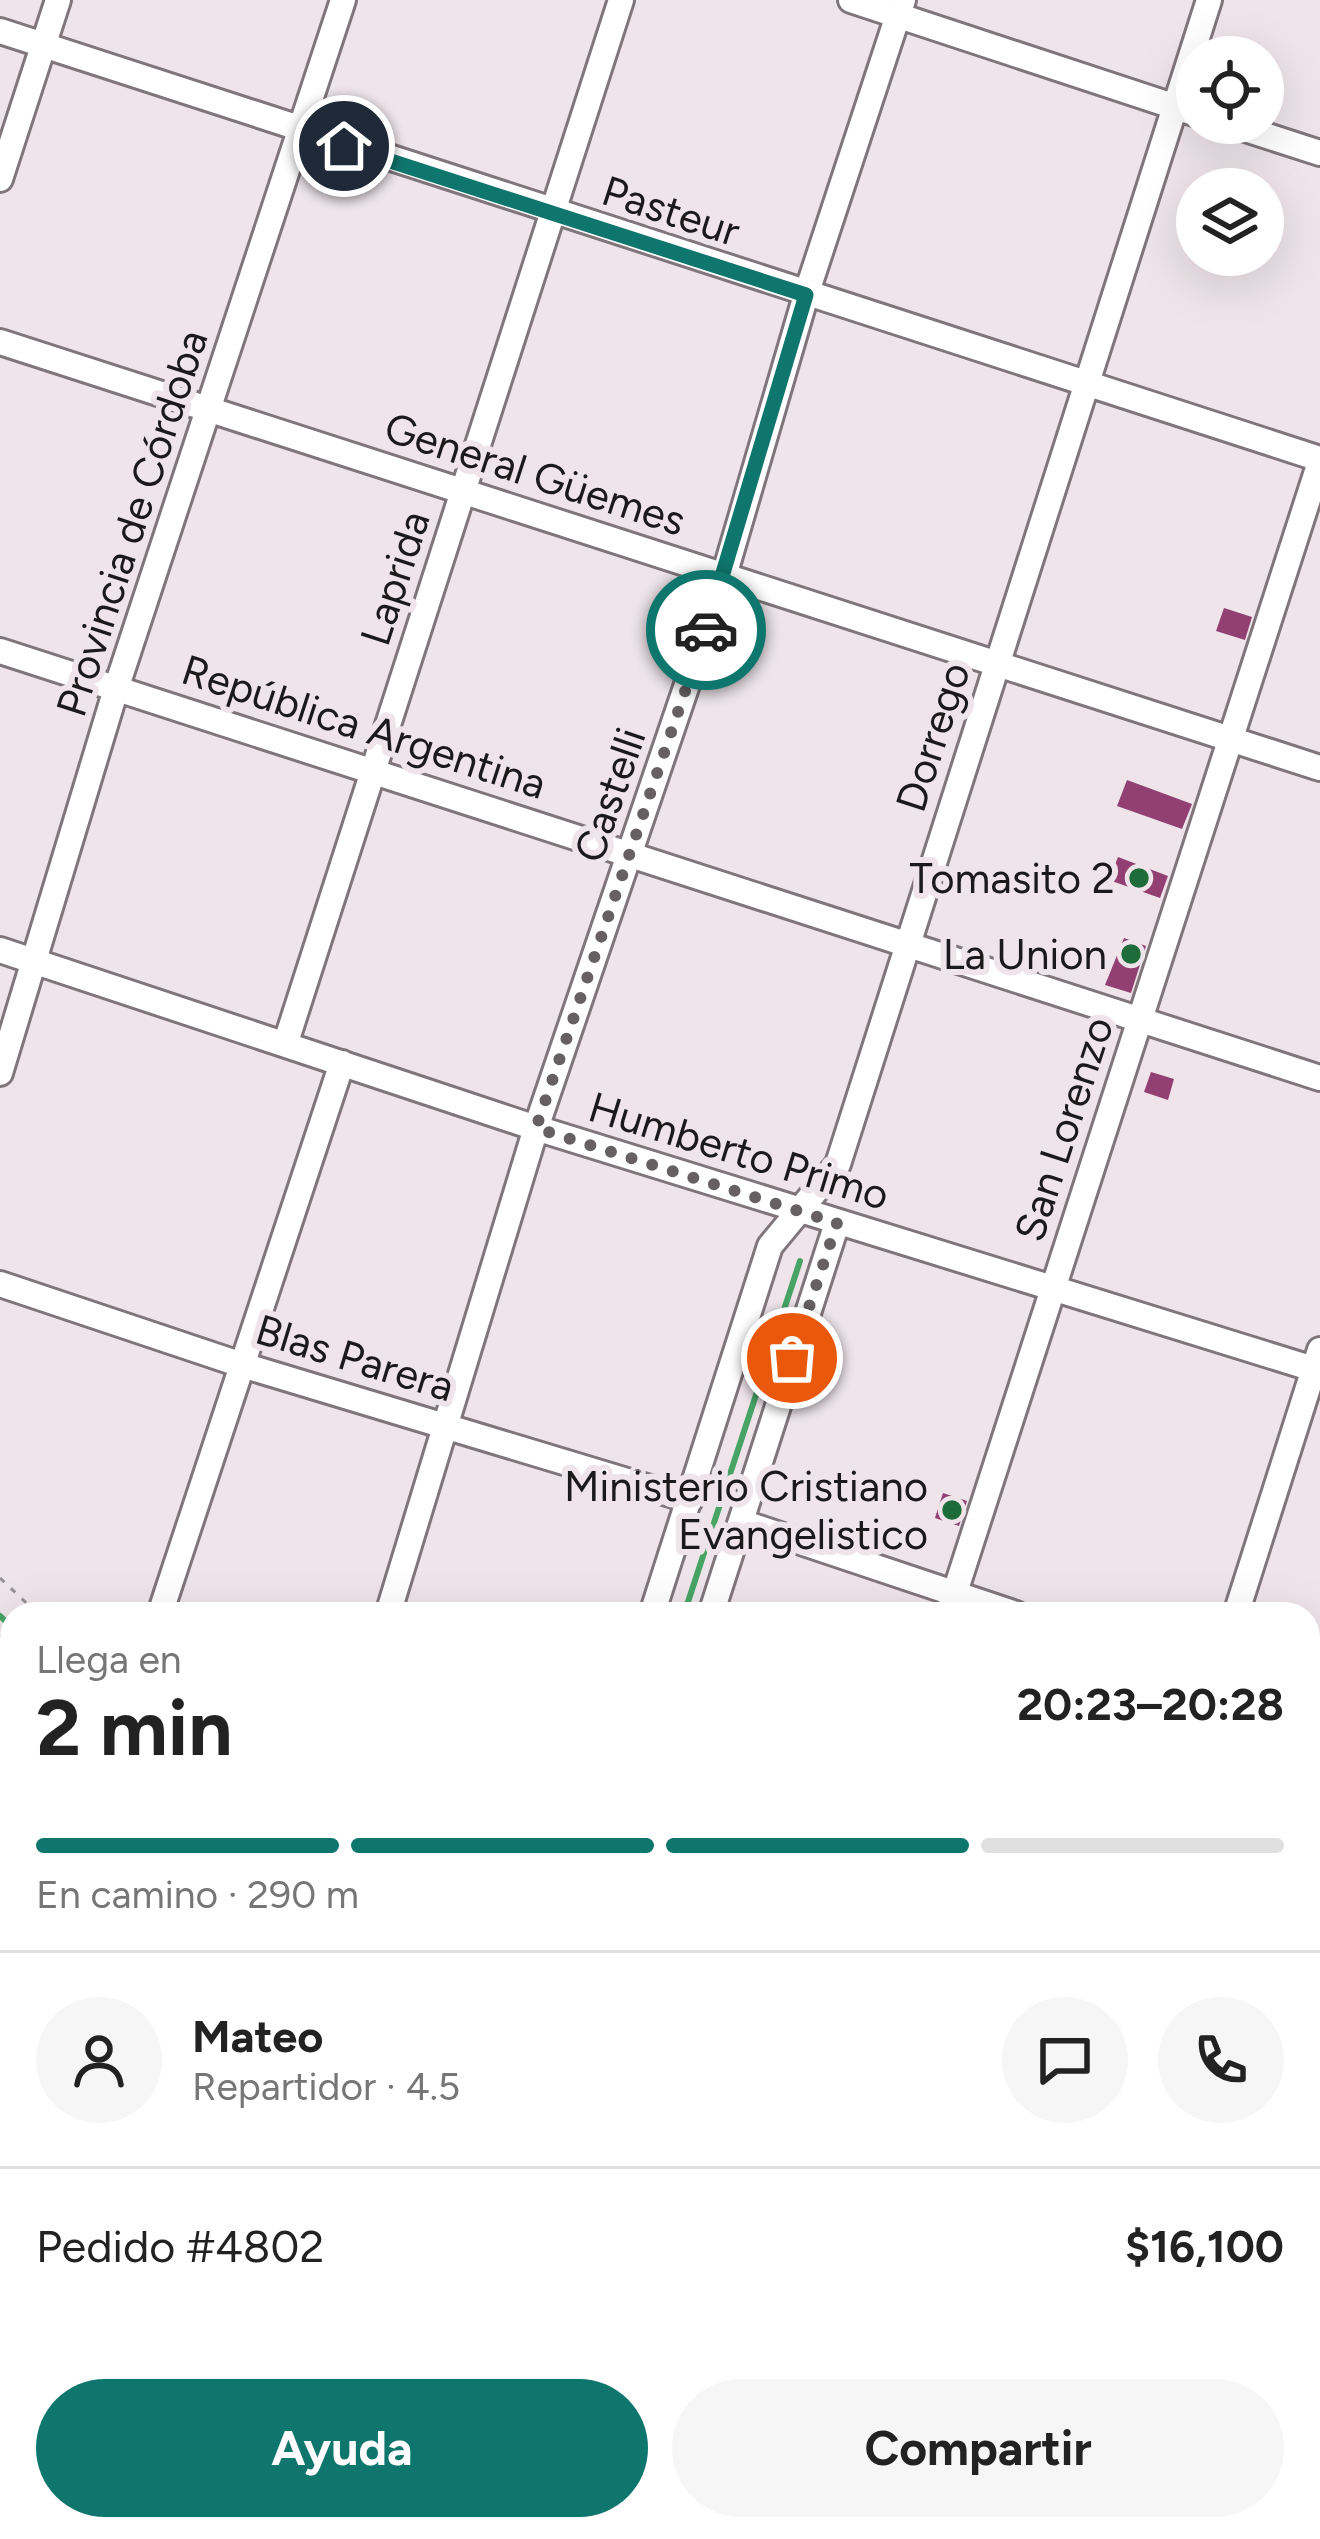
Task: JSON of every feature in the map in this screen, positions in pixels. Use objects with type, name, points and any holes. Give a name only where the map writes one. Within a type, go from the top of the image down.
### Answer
[{"type":"street","points":[[0,179],[58,0]]},
{"type":"street","name":"Provincia de Córdoba","points":[[0,1073],[116,689],[303,133],[343,0]]},
{"type":"street","name":"Laprida","points":[[286,1042],[621,0]]},
{"type":"street","name":"Dorrego","points":[[1201,36],[1209,0]]},
{"type":"street","points":[[860,2],[901,8],[1176,107]]},
{"type":"street","name":"Castelli","points":[[392,1602],[536,1128],[724,576],[806,295],[901,8]]},
{"type":"street","name":"Pasteur","points":[[0,31],[551,214],[1320,460]]},
{"type":"street","name":"Dorrego","points":[[656,1602],[770,1246],[796,1210],[833,1175],[1086,386],[1176,135]]},
{"type":"street","points":[[1284,141],[1320,153]]},
{"type":"street","name":"General Güemes","points":[[0,342],[1320,768]]},
{"type":"street","name":"San Lorenzo","points":[[953,1602],[1320,460]]},
{"type":"street","name":"República Argentina","points":[[0,651],[1320,1078]]},
{"type":"street","name":"Humberto Primo","points":[[0,950],[837,1223],[1318,1363]]},
{"type":"street","points":[[164,1602],[342,1063]]},
{"type":"street","points":[[715,1602],[837,1223]]},
{"type":"street","name":"Blas Parera","points":[[0,1284],[239,1364],[690,1500]]},
{"type":"street","points":[[1240,1602],[1318,1363]]},
{"type":"street","points":[[741,1522],[947,1602]]},
{"type":"path","points":[[0,1578],[25,1602]]},
{"type":"building","points":[[1224,608],[1252,617],[1245,640],[1216,631]]},
{"type":"building","points":[[1127,780],[1192,804],[1182,829],[1117,806]]},
{"type":"building","name":"Tomasito 2","points":[[1118,857],[1168,876],[1160,898],[1109,880]]},
{"type":"building","points":[[1124,938],[1146,946],[1131,993],[1105,985]]},
{"type":"building","points":[[1151,1072],[1174,1079],[1168,1100],[1144,1092]]},
{"type":"building","name":"Ministerio Cristiano Evangelistico","points":[[943,1493],[967,1501],[959,1526],[935,1518]]},
{"type":"waterway","points":[[688,1602],[800,1261]]},
{"type":"way so far","points":[[706,630],[536,1128],[837,1223],[792,1358]]},
{"type":"place","name":"Tomasito 2","points":[[1139,878]]},
{"type":"place","name":"La Union","points":[[1131,954]]},
{"type":"place","name":"Ministerio Cristiano Evangelistico","points":[[952,1510]]},
{"type":"route","points":[[344,146],[806,295],[706,630]]}]
